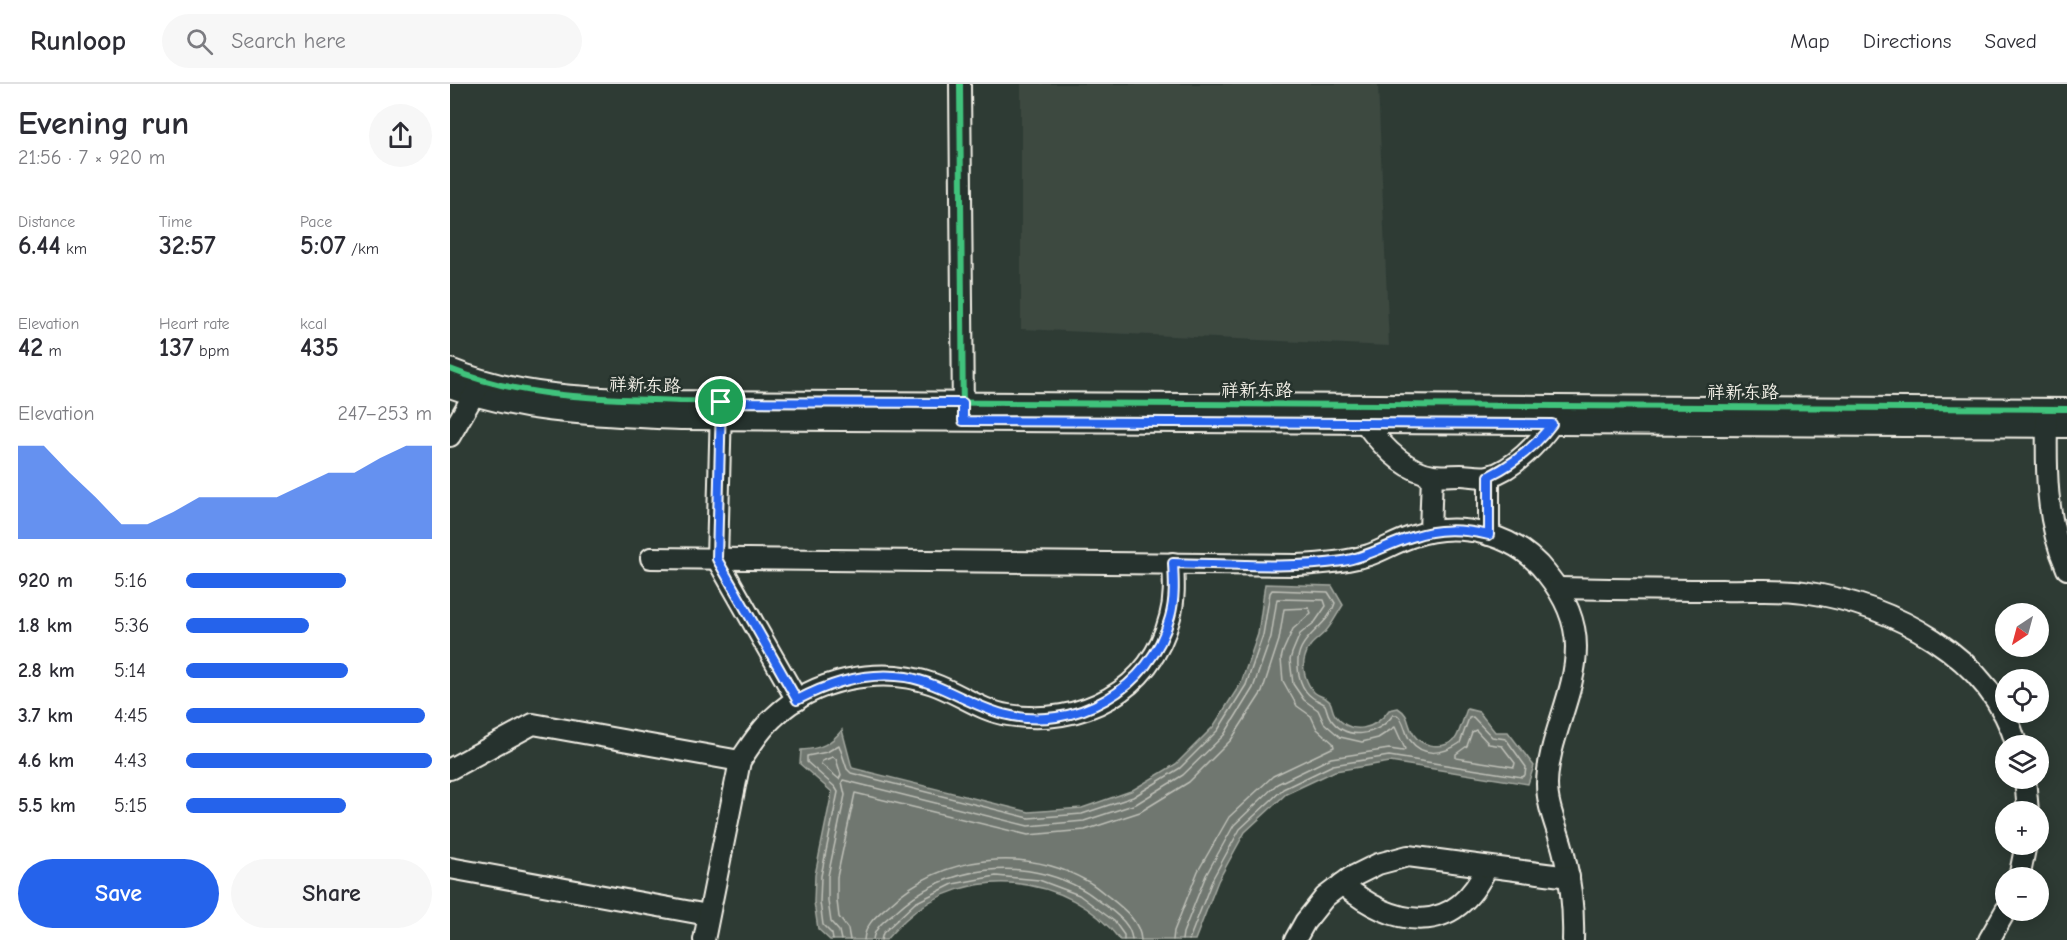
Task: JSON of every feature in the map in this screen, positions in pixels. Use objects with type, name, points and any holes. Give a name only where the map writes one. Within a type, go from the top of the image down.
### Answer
[{"type":"street","points":[[960,84],[963,412]]},
{"type":"street","name":"祥新东路","points":[[450,369],[478,388],[518,407],[566,414],[721,410],[2047,418],[2067,427]]},
{"type":"street","name":"祥新东路","points":[[450,387],[478,388]]},
{"type":"street","points":[[450,436],[478,388]]},
{"type":"street","name":"祥新东路","points":[[963,412],[1365,423],[1552,424],[2047,418],[2067,409]]},
{"type":"street","points":[[721,410],[717,559],[797,700]]},
{"type":"street","points":[[2047,418],[2045,462],[2049,515],[2067,569]]},
{"type":"street","points":[[1365,423],[1373,435],[1394,455],[1419,470],[1432,475],[1489,476],[1511,464],[1531,449],[1552,424]]},
{"type":"street","points":[[1430,531],[1432,475]]},
{"type":"street","points":[[1489,476],[1489,535]]},
{"type":"street","points":[[651,558],[1321,564],[1368,555],[1430,531],[1470,530],[1489,535],[1516,547],[1540,565],[1558,588],[1571,616],[1576,645],[1574,675],[1549,763],[1547,787],[1550,810],[1569,877],[1573,940]]},
{"type":"street","points":[[704,940],[740,762],[755,737],[774,717],[797,700],[822,687],[849,679],[877,676],[906,677],[933,684],[981,707],[1005,715],[1046,718],[1080,712],[1106,701],[1128,685],[1161,643],[1170,617],[1174,591],[1173,563]]},
{"type":"street","points":[[1558,588],[1801,591],[1842,598],[1881,611],[1918,629],[1952,653],[1983,680],[2002,710],[2012,735]]},
{"type":"street","points":[[450,769],[533,724],[740,762]]},
{"type":"street","points":[[1296,940],[1305,922],[1325,897],[1342,884],[1378,864],[1408,856],[1569,877]]},
{"type":"street","points":[[1342,884],[1360,899],[1380,910],[1402,917],[1425,919],[1445,914],[1464,902],[1478,886],[1487,867]]},
{"type":"street","points":[[450,868],[708,915]]},
{"type":"street","points":[[1989,940],[2000,921]]},
{"type":"shaded area","points":[[1021,84],[1378,84],[1389,346],[1021,329]]},
{"type":"water","points":[[1265,584],[1332,586],[1343,605],[1328,629],[1308,649],[1304,666],[1311,688],[1330,702],[1341,722],[1348,726],[1363,728],[1377,722],[1389,710],[1398,708],[1407,717],[1418,739],[1433,746],[1439,746],[1455,739],[1467,709],[1479,712],[1495,732],[1508,732],[1534,766],[1528,784],[1390,762],[1335,771],[1286,794],[1245,832],[1218,881],[1195,940],[1120,940],[1099,918],[1074,901],[1046,889],[1017,884],[987,884],[957,890],[930,902],[905,920],[886,940],[830,940],[818,929],[814,902],[815,875],[832,792],[800,764],[801,750],[824,745],[842,730],[852,768],[1029,812],[1082,808],[1131,791],[1176,764],[1213,727],[1241,683],[1258,634]]},
{"type":"cycle path","points":[[960,84],[963,421]]},
{"type":"cycle path","points":[[450,369],[478,379],[535,392],[680,401],[2067,409]]},
{"type":"route","points":[[721,402],[963,403],[963,421],[1552,424],[1531,449],[1518,460],[1489,476],[1489,535],[1470,530],[1430,531],[1368,555],[1321,564],[1173,563],[1174,591],[1170,617],[1161,643],[1146,666],[1128,685],[1106,701],[1080,712],[1054,718],[1029,718],[1005,715],[981,707],[933,684],[906,677],[877,676],[849,679],[822,687],[797,700],[717,559],[721,402]]}]
